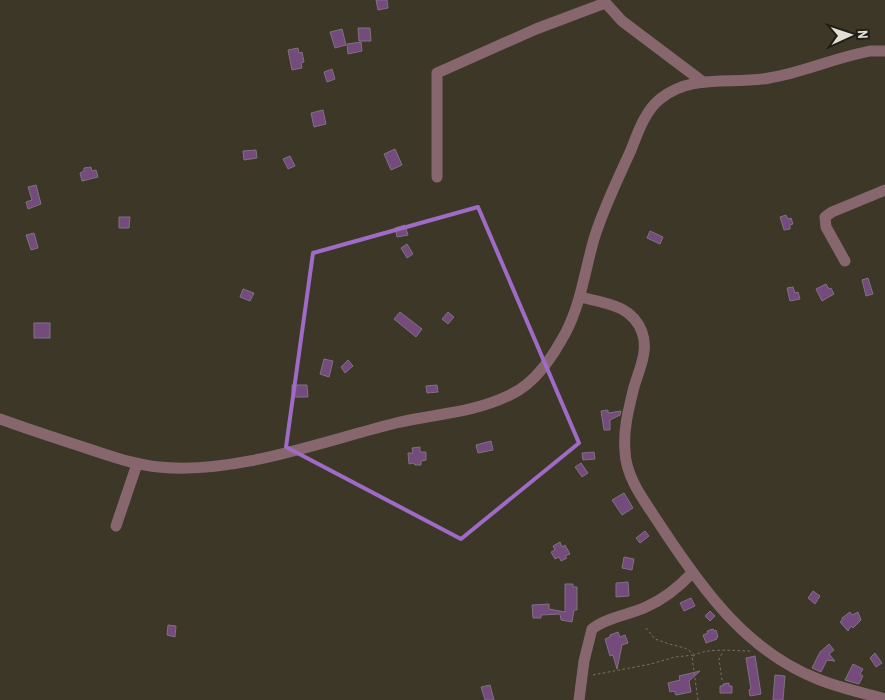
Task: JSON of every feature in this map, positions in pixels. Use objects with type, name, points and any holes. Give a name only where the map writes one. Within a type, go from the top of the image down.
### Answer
[{"type":"street","points":[[437,177],[437,73],[536,29],[604,2],[622,21],[703,82]]},
{"type":"street","points":[[0,419],[137,464],[182,469],[237,462],[334,441],[397,423],[478,407],[511,395],[529,383],[548,362],[566,331],[580,297],[596,235],[638,132],[653,105],[674,90],[691,84],[770,78],[870,51],[885,51]]},
{"type":"street","points":[[845,261],[826,227],[826,218],[832,212],[885,190]]},
{"type":"street","points":[[580,297],[618,307],[635,318],[640,326],[645,346],[625,427],[624,449],[627,466],[639,493],[692,573],[720,609],[766,651],[781,661],[820,680],[885,699]]},
{"type":"street","points":[[116,526],[137,464]]},
{"type":"street","points":[[579,700],[592,629],[652,604],[673,592],[692,573]]},
{"type":"path","points":[[646,628],[655,639],[686,648],[695,654]]},
{"type":"path","points":[[722,680],[719,659],[723,651]]},
{"type":"path","points":[[582,677],[634,668],[675,657],[704,652],[766,651]]},
{"type":"path","points":[[695,654],[692,657],[692,670],[698,700]]},
{"type":"highlighted area","points":[[478,207],[579,443],[461,539],[286,447],[313,253]]},
{"type":"building","points":[[376,0],[387,0],[388,8],[378,10]]},
{"type":"building","points":[[358,28],[370,28],[371,41],[359,41]]},
{"type":"building","points":[[342,29],[346,45],[335,48],[330,32]]},
{"type":"building","points":[[361,42],[362,51],[348,54],[347,44]]},
{"type":"building","points":[[298,48],[299,53],[302,52],[304,62],[301,63],[302,68],[292,70],[288,50]]},
{"type":"building","points":[[332,69],[335,79],[327,82],[324,72]]},
{"type":"building","points":[[323,110],[326,124],[314,127],[311,113]]},
{"type":"building","points":[[395,149],[402,165],[391,170],[384,154]]},
{"type":"building","points":[[256,150],[257,158],[244,160],[243,151]]},
{"type":"building","points":[[290,156],[295,166],[288,169],[283,159]]},
{"type":"building","points":[[91,167],[92,171],[96,170],[98,177],[82,181],[80,173],[84,171],[84,168]]},
{"type":"building","points":[[36,185],[41,204],[28,209],[26,202],[32,200],[28,187]]},
{"type":"building","points":[[786,215],[788,219],[791,218],[793,224],[790,225],[790,229],[784,230],[780,217]]},
{"type":"building","points":[[119,217],[130,217],[129,228],[119,228]]},
{"type":"building","points":[[405,225],[408,235],[397,237],[395,228]]},
{"type":"building","points":[[650,231],[663,237],[660,244],[647,238]]},
{"type":"building","points":[[34,233],[38,248],[31,250],[26,235]]},
{"type":"building","points":[[407,244],[413,254],[407,258],[401,248]]},
{"type":"building","points":[[868,278],[873,294],[866,296],[862,280]]},
{"type":"building","points":[[826,284],[834,294],[822,301],[816,289]]},
{"type":"building","points":[[793,287],[795,293],[798,292],[800,299],[790,301],[787,288]]},
{"type":"building","points":[[243,289],[254,293],[250,301],[240,297]]},
{"type":"building","points":[[400,312],[422,329],[416,337],[394,319]]},
{"type":"building","points":[[448,312],[454,317],[448,324],[442,319]]},
{"type":"building","points":[[34,323],[50,323],[50,338],[34,338]]},
{"type":"building","points":[[324,359],[333,361],[329,377],[320,374]]},
{"type":"building","points":[[348,360],[353,366],[345,373],[341,367]]},
{"type":"building","points":[[292,385],[307,385],[308,397],[292,397]]},
{"type":"building","points":[[437,385],[438,392],[427,393],[426,386]]},
{"type":"building","points":[[608,410],[608,413],[621,411],[620,415],[610,420],[610,430],[604,430],[601,411]]},
{"type":"building","points":[[491,441],[493,450],[478,453],[476,445]]},
{"type":"building","points":[[420,447],[420,452],[426,452],[426,460],[421,461],[421,465],[409,464],[408,453],[413,453],[412,448]]},
{"type":"building","points":[[594,452],[595,459],[583,460],[582,453]]},
{"type":"building","points":[[581,463],[588,473],[582,477],[575,467]]},
{"type":"building","points":[[624,493],[633,508],[622,515],[612,500]]},
{"type":"building","points":[[645,531],[649,536],[640,543],[636,538]]},
{"type":"building","points":[[560,542],[562,547],[565,545],[570,554],[561,561],[559,557],[555,559],[551,552],[555,550],[553,546]]},
{"type":"building","points":[[624,557],[634,559],[632,570],[622,568]]},
{"type":"building","points":[[628,582],[629,596],[616,597],[616,583]]},
{"type":"building","points":[[565,584],[573,584],[573,587],[577,587],[577,610],[574,610],[572,622],[561,620],[560,614],[541,615],[541,618],[533,618],[532,605],[549,604],[549,609],[565,612]]},
{"type":"building","points":[[813,591],[820,596],[815,604],[808,598]]},
{"type":"building","points":[[691,598],[695,606],[684,611],[680,603]]},
{"type":"building","points":[[710,611],[715,616],[710,621],[705,616]]},
{"type":"building","points":[[850,612],[852,615],[858,612],[861,620],[853,628],[851,626],[848,631],[840,622]]},
{"type":"building","points":[[168,625],[176,626],[175,637],[167,635]]},
{"type":"building","points":[[713,629],[714,631],[716,630],[717,639],[706,643],[703,635]]},
{"type":"building","points":[[618,632],[620,637],[625,635],[628,643],[622,645],[617,669],[613,655],[610,656],[605,639]]},
{"type":"building","points":[[829,644],[834,650],[829,654],[835,661],[827,660],[821,672],[812,668],[820,652]]},
{"type":"building","points":[[875,653],[882,663],[876,667],[870,658]]},
{"type":"building","points":[[755,656],[761,694],[750,696],[749,690],[751,689],[746,658]]},
{"type":"building","points":[[853,664],[863,669],[860,674],[863,676],[859,684],[845,680]]},
{"type":"building","points":[[700,671],[689,681],[691,692],[676,695],[674,691],[670,692],[668,683],[680,680],[679,676]]},
{"type":"building","points":[[775,675],[785,676],[783,700],[773,700]]},
{"type":"building","points":[[729,683],[729,686],[732,686],[732,693],[720,693],[720,686]]},
{"type":"building","points":[[490,685],[494,700],[485,700],[481,687]]}]
